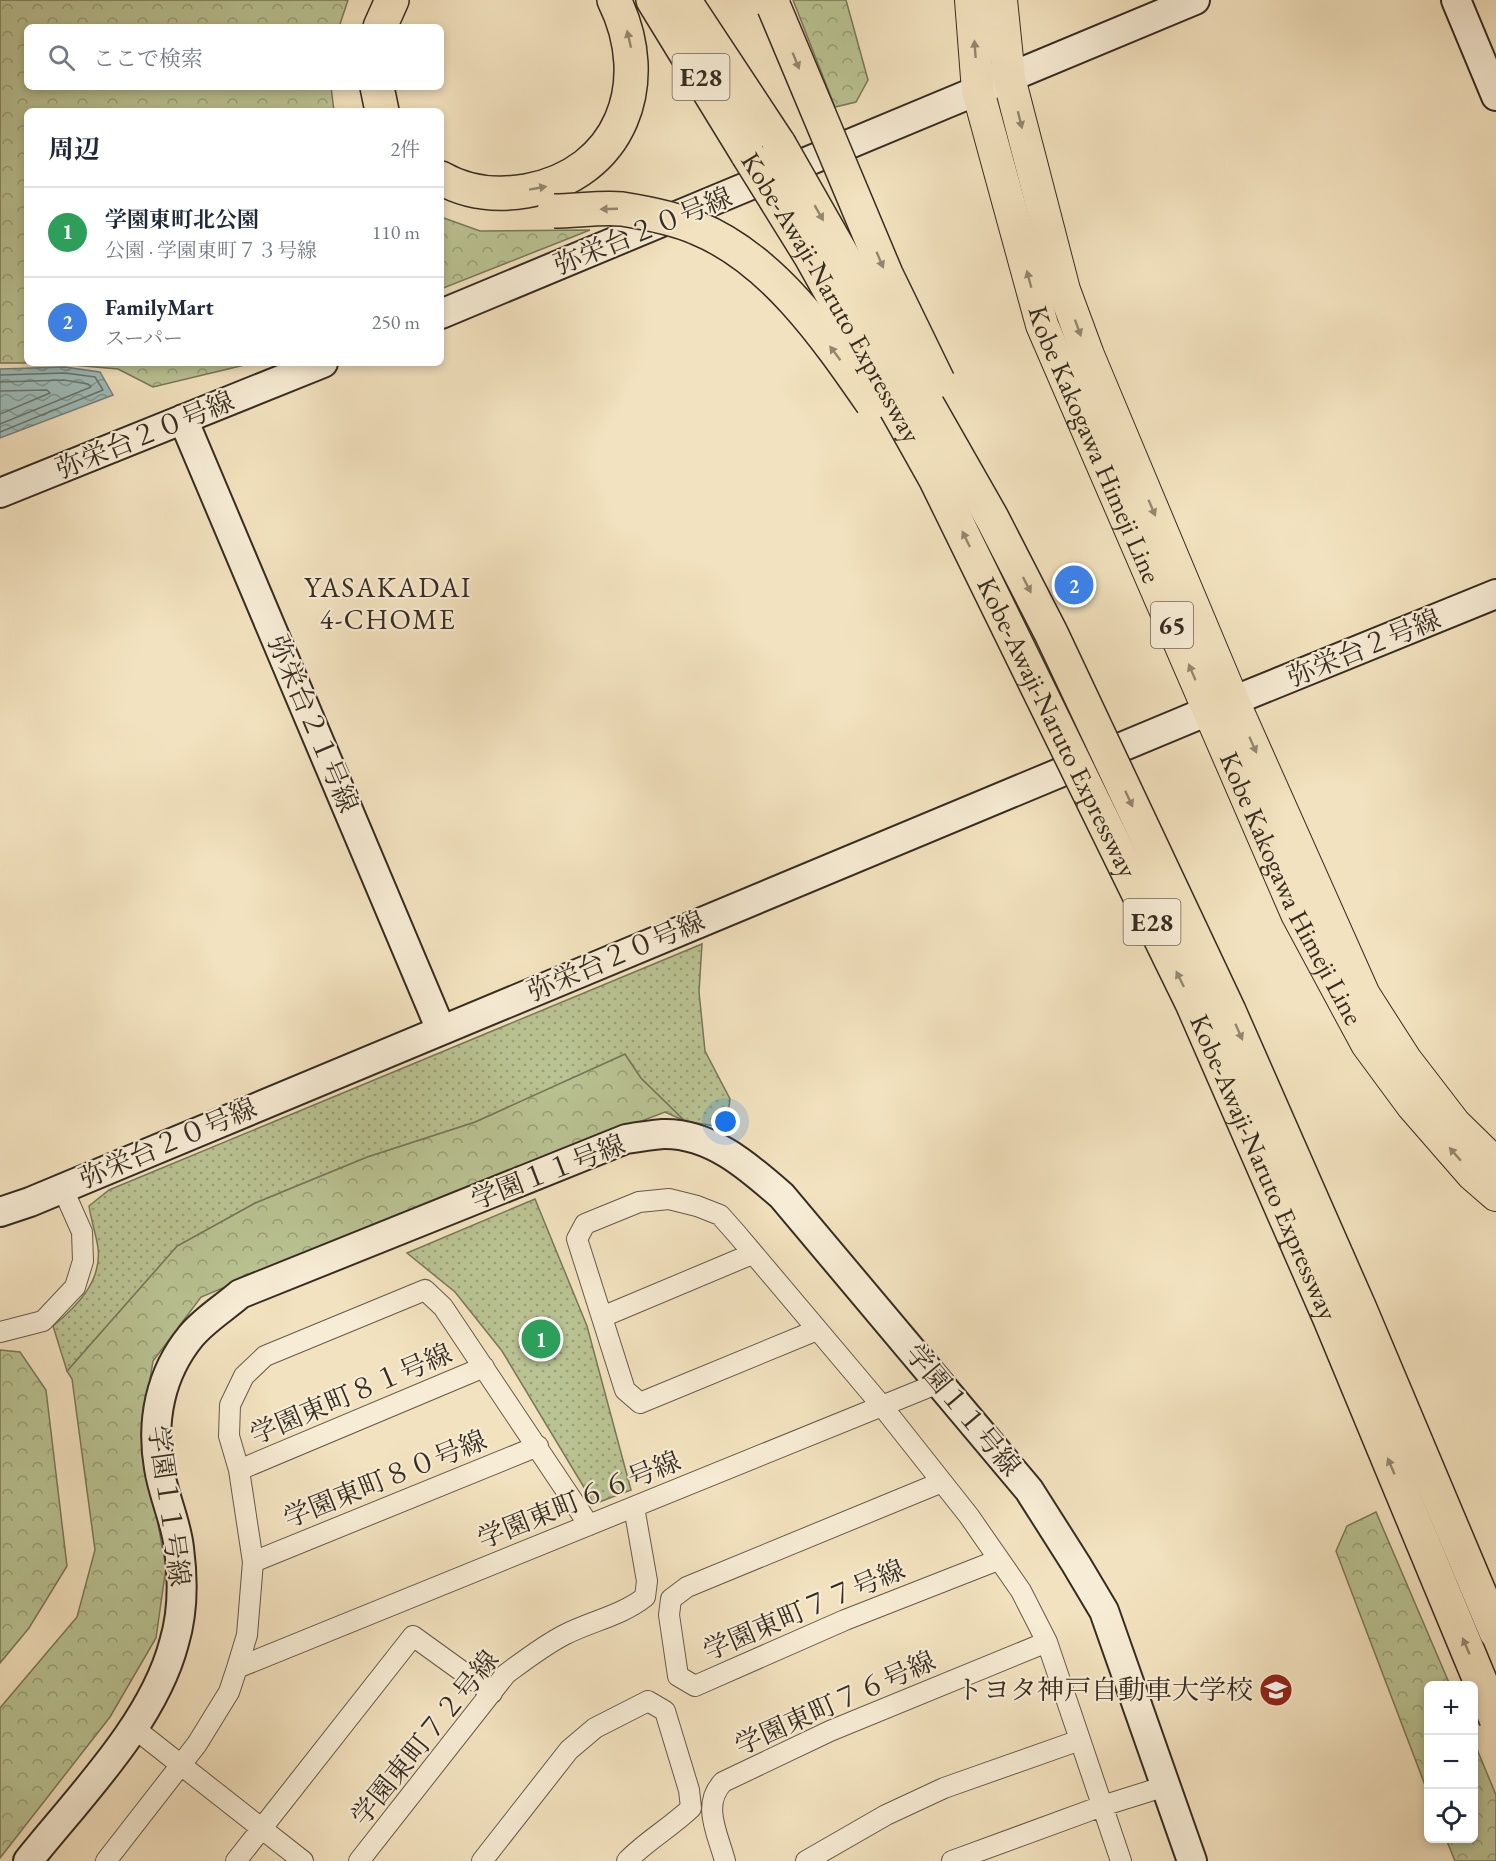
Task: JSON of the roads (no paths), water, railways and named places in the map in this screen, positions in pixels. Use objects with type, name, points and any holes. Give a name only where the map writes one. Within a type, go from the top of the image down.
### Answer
[{"type":"highway","points":[[364,24],[373,0]]},
{"type":"highway","points":[[381,24],[393,0]]},
{"type":"highway","points":[[444,179],[468,189],[504,194],[549,187],[589,164],[622,119],[629,97],[633,59],[629,36],[614,0]]},
{"type":"highway","name":"Kobe-Awaji-Naruto Expressway","points":[[653,0],[810,255],[936,480],[1192,1003],[1330,1319],[1496,1719]]},
{"type":"highway","name":"Kobe-Awaji-Naruto Expressway","points":[[684,0],[780,144],[992,518],[1052,633],[1229,1011],[1360,1310],[1496,1632]]},
{"type":"highway","points":[[773,3],[886,274],[968,443],[992,518]]},
{"type":"highway","points":[[360,90],[362,108]]},
{"type":"highway","points":[[378,90],[381,108]]},
{"type":"highway","points":[[444,199],[486,210],[511,213],[620,209],[673,219],[720,239],[757,265],[819,331],[896,438],[936,480]]},
{"type":"main road","name":"Kobe Kakogawa Himeji Line","points":[[972,0],[978,91],[1042,325],[1221,706],[1364,995],[1406,1059],[1455,1124],[1496,1164]]},
{"type":"main road","name":"Kobe Kakogawa Himeji Line","points":[[1001,0],[1009,78],[1064,290],[1297,914],[1367,1044],[1412,1105],[1473,1174],[1496,1195]]},
{"type":"street","name":"弥栄台２０号線","points":[[444,313],[1195,0]]},
{"type":"street","points":[[1456,0],[1496,96]]},
{"type":"street","name":"弥栄台２０号線","points":[[0,493],[316,366]]},
{"type":"street","name":"弥栄台２１号線","points":[[183,419],[441,1030]]},
{"type":"street","name":"弥栄台２号線","points":[[1221,706],[1496,594]]},
{"type":"street","name":"弥栄台２０号線","points":[[0,1212],[1221,706]]},
{"type":"street","name":"学園１１号線","points":[[28,1861],[134,1728],[153,1697],[174,1643],[181,1599],[179,1547],[159,1469],[155,1419],[168,1371],[192,1335],[240,1294],[626,1139],[666,1134],[713,1144],[751,1169],[782,1196],[941,1382],[1029,1490],[1104,1611],[1192,1861]]},
{"type":"street","points":[[0,1332],[43,1321],[75,1287],[83,1261],[82,1232],[62,1187]]},
{"type":"street","points":[[818,1330],[639,1403],[625,1390],[577,1239],[585,1224],[639,1202],[669,1199],[720,1215],[752,1254],[818,1330],[882,1406],[942,1482],[1021,1591],[1047,1642],[1121,1861]]},
{"type":"street","points":[[602,1317],[752,1254]]},
{"type":"street","points":[[106,1861],[181,1765],[214,1717],[229,1692],[237,1668],[247,1635],[253,1562],[239,1470],[229,1436],[230,1405],[244,1377],[266,1356],[425,1290],[443,1307],[589,1525]]},
{"type":"street","name":"学園東町８１号線","points":[[239,1470],[484,1367]]},
{"type":"street","name":"学園東町６６号線","points":[[237,1668],[941,1382]]},
{"type":"street","name":"学園東町８０号線","points":[[253,1562],[538,1446]]},
{"type":"street","name":"学園東町７７号線","points":[[942,1482],[687,1587],[671,1599],[669,1615],[678,1676],[695,1686],[846,1620],[999,1560]]},
{"type":"street","name":"学園東町７２号線","points":[[359,1861],[506,1674],[532,1654],[566,1634],[631,1608],[645,1597],[647,1581],[634,1507]]},
{"type":"street","points":[[236,1861],[413,1636],[492,1693]]},
{"type":"street","name":"学園東町７６号線","points":[[726,1861],[711,1809],[713,1792],[723,1782],[830,1731],[1047,1642]]},
{"type":"street","points":[[482,1861],[569,1750],[595,1728],[648,1701],[665,1711],[689,1791],[691,1808],[677,1821],[642,1845],[627,1861]]},
{"type":"street","points":[[134,1728],[303,1861]]},
{"type":"street","points":[[806,1861],[886,1815],[944,1788],[1080,1740]]},
{"type":"street","points":[[952,1861],[1102,1806],[1166,1786]]},
{"type":"water","points":[[65,367],[100,372],[113,395],[0,438],[0,369]]},
{"type":"place","name":"FamilyMart","points":[[1074,585]]},
{"type":"place","name":"学園東町北公園","points":[[541,1339]]},
{"type":"place","name":"トヨタ神戸自動車大学校","points":[[1276,1690]]},
{"type":"district","name":"YASAKADAI 4-CHOME","points":[[388,603]]}]
